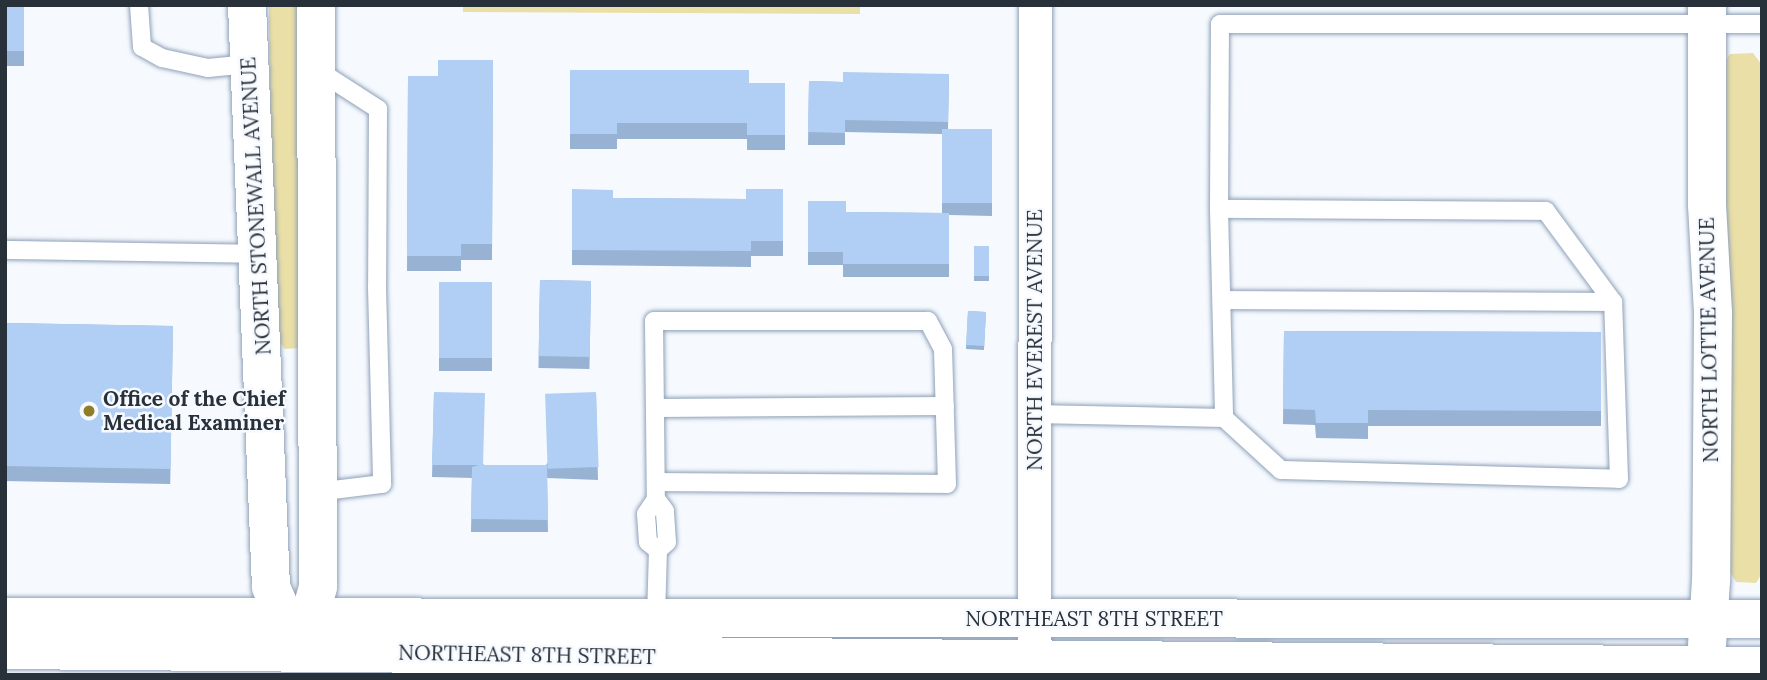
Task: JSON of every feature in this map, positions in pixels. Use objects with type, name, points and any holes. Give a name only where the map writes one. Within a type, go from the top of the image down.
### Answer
[{"type":"main road","name":"NORTH STONEWALL AVENUE","points":[[247,5],[271,587],[298,640]]},
{"type":"main road","points":[[298,640],[318,587],[316,5]]},
{"type":"main road","name":"NORTH LOTTIE AVENUE","points":[[1705,670],[1709,618],[1713,313],[1707,205],[1707,15]]},
{"type":"main road","name":"NORTHEAST 8TH STREET","points":[[5,617],[298,640],[1034,667],[1705,670],[1762,666]]},
{"type":"main road","name":"NORTHEAST 8TH STREET","points":[[5,650],[298,640],[656,617],[1762,619]]},
{"type":"street","name":"NORTH EVEREST AVENUE","points":[[1034,667],[1035,5]]},
{"type":"lane","points":[[139,5],[142,47],[162,58],[208,68],[249,64]]},
{"type":"lane","points":[[1224,418],[1219,209],[1220,24],[1707,15],[1762,24]]},
{"type":"lane","points":[[316,69],[378,109],[377,287],[382,484],[317,492]]},
{"type":"lane","points":[[1034,414],[1224,418],[1281,470],[1619,479],[1613,303],[1546,211],[1219,209]]},
{"type":"lane","points":[[5,250],[258,254]]},
{"type":"lane","points":[[1223,300],[1613,303]]},
{"type":"lane","points":[[656,490],[947,484],[943,349],[928,321],[654,321],[656,490],[665,511],[667,542],[658,550],[656,617]]},
{"type":"lane","points":[[655,408],[945,406]]},
{"type":"shaded area","points":[[269,5],[302,5],[300,348],[285,349],[272,334]]},
{"type":"shaded area","points":[[463,5],[860,5],[860,14],[463,12]]},
{"type":"shaded area","points":[[1753,53],[1762,65],[1762,573],[1756,583],[1736,582],[1727,567],[1718,72],[1730,54]]},
{"type":"building","points":[[5,5],[24,5],[24,51],[5,51]]},
{"type":"building","points":[[438,60],[493,60],[492,244],[461,244],[461,256],[407,256],[408,76],[438,76]]},
{"type":"building","points":[[570,70],[749,70],[749,83],[785,83],[785,135],[747,135],[747,123],[617,123],[617,134],[570,134]]},
{"type":"building","points":[[843,72],[949,74],[948,122],[845,120],[845,133],[808,132],[809,81],[843,82]]},
{"type":"building","points":[[942,129],[992,129],[992,203],[942,203]]},
{"type":"building","points":[[572,189],[613,190],[613,198],[746,199],[746,189],[783,189],[783,241],[751,241],[751,251],[572,250]]},
{"type":"building","points":[[808,201],[846,201],[846,212],[949,213],[949,264],[843,264],[843,252],[808,252]]},
{"type":"building","points":[[974,246],[989,246],[989,276],[974,276]]},
{"type":"building","points":[[540,280],[591,281],[590,357],[539,356]]},
{"type":"building","points":[[439,282],[492,282],[492,358],[439,358]]},
{"type":"building","points":[[968,311],[986,312],[984,346],[966,345]]},
{"type":"building","name":"Office of the Chief Medical Examiner","points":[[5,323],[173,326],[170,469],[5,466]]},
{"type":"building","points":[[1284,331],[1601,332],[1601,411],[1368,410],[1368,423],[1316,423],[1315,410],[1283,409]]},
{"type":"building","points":[[434,392],[485,393],[483,465],[547,465],[548,520],[471,519],[472,467],[479,465],[432,465]]},
{"type":"building","points":[[596,392],[599,467],[548,469],[545,394]]},
{"type":"place","name":"Office of the Chief Medical Examiner","points":[[89,411]]}]
